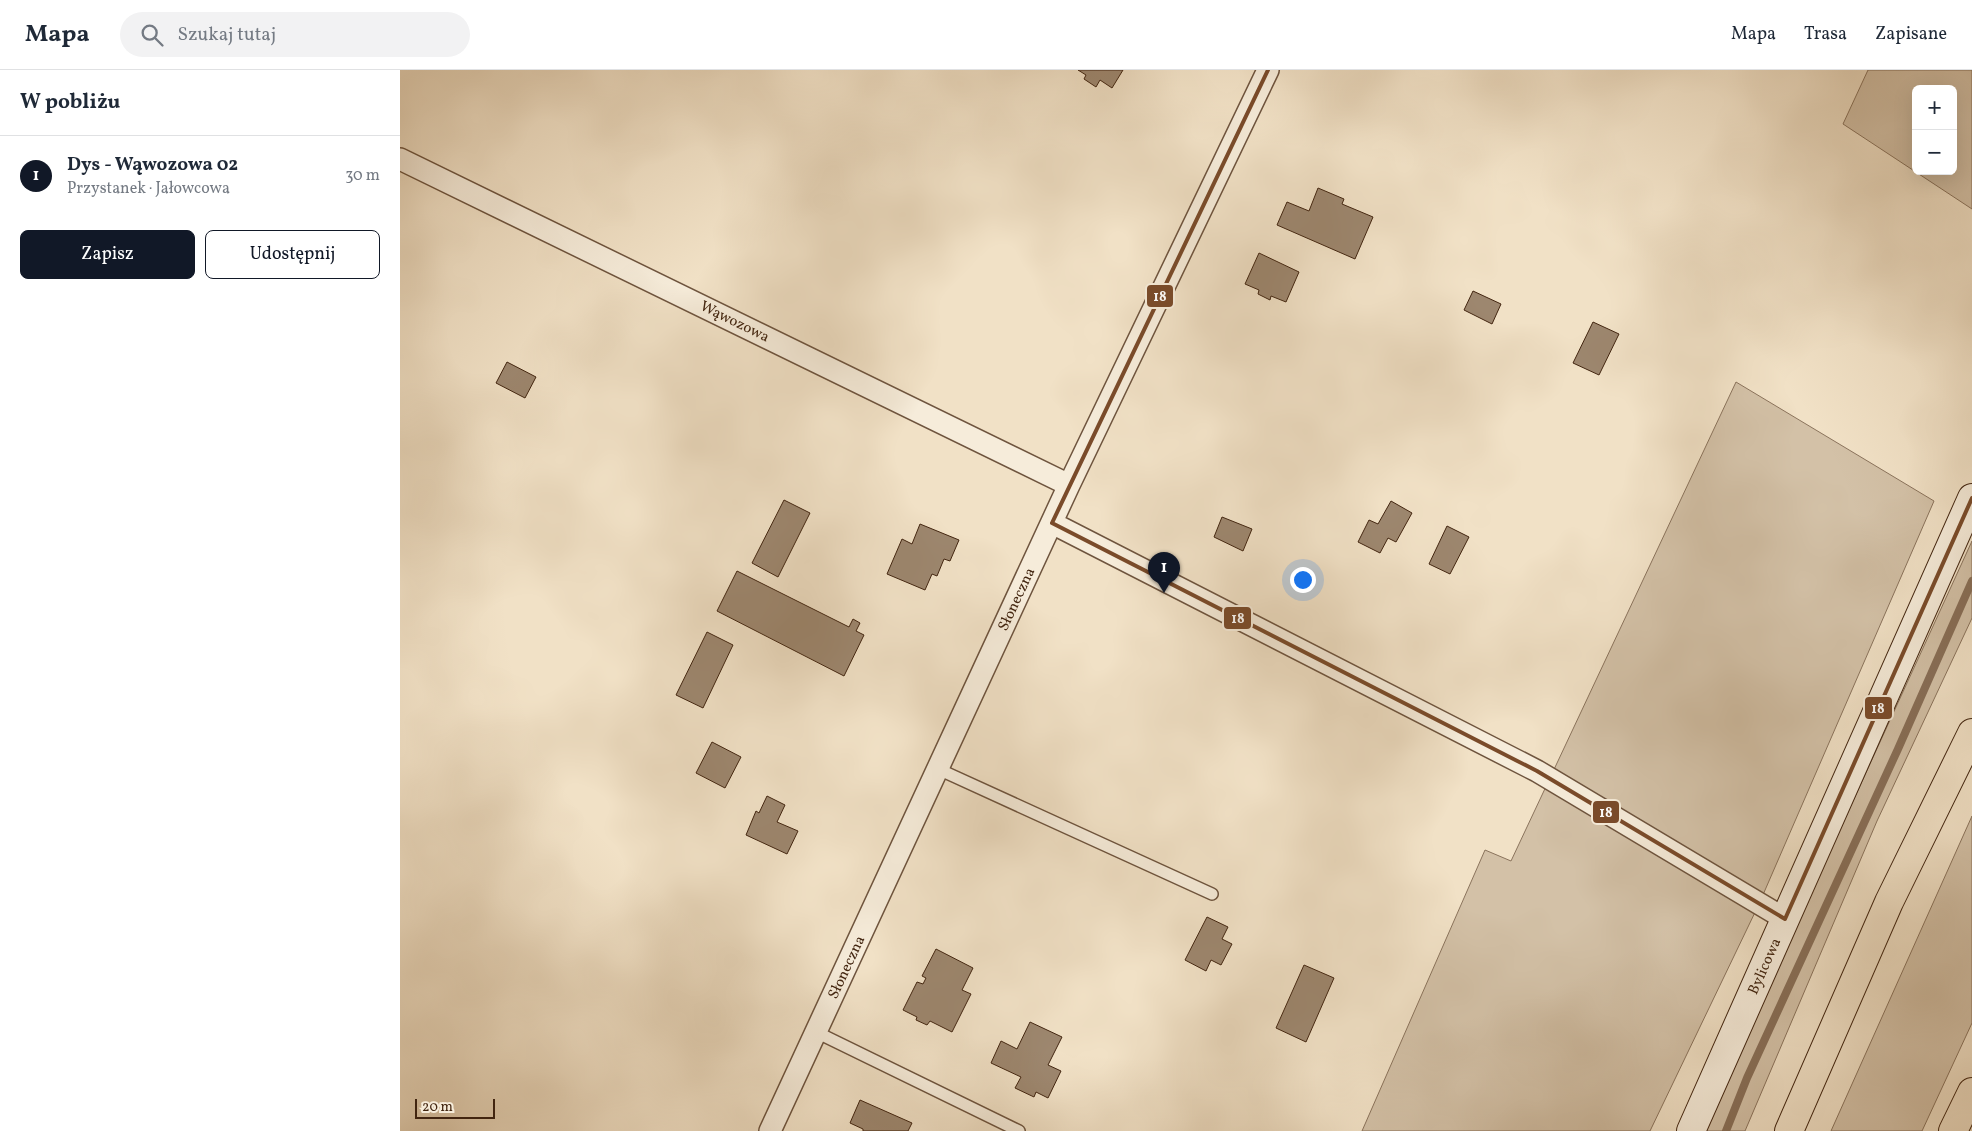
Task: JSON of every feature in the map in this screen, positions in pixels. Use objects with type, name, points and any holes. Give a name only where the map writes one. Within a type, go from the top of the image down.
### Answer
[{"type":"highway","points":[[1789,1131],[1889,902],[1972,732]]},
{"type":"highway","points":[[1953,1131],[1972,1092]]},
{"type":"street","name":"Słoneczna","points":[[770,1131],[1069,485],[1268,70]]},
{"type":"street","name":"Wąwozowa","points":[[400,159],[1069,485]]},
{"type":"street","name":"Bylicowa","points":[[1691,1131],[1972,498]]},
{"type":"street","points":[[1052,522],[1537,772],[1785,919]]},
{"type":"lane","points":[[938,769],[1212,894]]},
{"type":"lane","points":[[816,1032],[1019,1131]]},
{"type":"shaded area","points":[[1868,70],[1972,70],[1972,209],[1920,175],[1957,175],[1957,85],[1912,85],[1912,169],[1843,124]]},
{"type":"shaded area","points":[[1736,382],[1934,501],[1759,904],[1650,1131],[1362,1131],[1485,850],[1511,861]]},
{"type":"shaded area","points":[[1972,541],[1972,618],[1877,821],[1745,1131],[1702,1131]]},
{"type":"shaded area","points":[[1972,816],[1972,1023],[1922,1131],[1831,1131]]},
{"type":"building","points":[[1078,70],[1123,70],[1112,88],[1100,80],[1096,87],[1084,79],[1086,75]]},
{"type":"building","points":[[1318,188],[1344,199],[1342,204],[1373,217],[1355,259],[1277,225],[1287,202],[1309,211]]},
{"type":"building","points":[[1259,253],[1299,272],[1286,302],[1271,296],[1270,300],[1258,294],[1259,290],[1245,284]]},
{"type":"building","points":[[1473,291],[1501,304],[1492,324],[1464,310]]},
{"type":"building","points":[[1593,322],[1619,334],[1599,375],[1573,363]]},
{"type":"building","points":[[507,362],[536,377],[525,398],[496,383]]},
{"type":"building","points":[[784,500],[810,513],[778,577],[752,563]]},
{"type":"building","points":[[1391,501],[1412,513],[1396,542],[1388,538],[1380,553],[1358,542],[1369,520],[1378,524]]},
{"type":"building","points":[[1222,517],[1252,529],[1243,551],[1214,537]]},
{"type":"building","points":[[920,524],[959,540],[950,561],[944,559],[937,576],[932,574],[925,590],[887,574],[902,539],[912,544]]},
{"type":"building","points":[[1447,526],[1469,537],[1450,574],[1429,564]]},
{"type":"building","points":[[737,571],[849,627],[853,619],[860,623],[856,631],[864,635],[844,676],[717,611]]},
{"type":"building","points":[[707,632],[733,645],[703,708],[676,695]]},
{"type":"building","points":[[712,742],[741,757],[725,788],[696,773]]},
{"type":"building","points":[[767,796],[785,805],[777,822],[798,831],[787,854],[746,835],[756,811],[759,813]]},
{"type":"building","points":[[1207,917],[1228,927],[1222,939],[1232,944],[1221,965],[1211,960],[1206,971],[1185,960]]},
{"type":"building","points":[[936,949],[973,968],[962,990],[971,994],[952,1032],[930,1021],[927,1025],[916,1020],[917,1017],[903,1010],[917,982],[923,984],[926,978],[922,976]]},
{"type":"building","points":[[1304,965],[1334,978],[1306,1042],[1276,1028]]},
{"type":"building","points":[[1030,1022],[1062,1037],[1048,1065],[1061,1071],[1048,1098],[1036,1092],[1034,1097],[1015,1088],[1021,1077],[991,1063],[1001,1041],[1017,1049]]},
{"type":"building","points":[[860,1100],[912,1123],[908,1131],[863,1131],[863,1129],[850,1123]]},
{"type":"waterway","points":[[1726,1131],[1747,1078],[1898,749],[1972,581]]},
{"type":"transit line","name":"18","points":[[1052,523],[1268,70]]},
{"type":"transit line","name":"18","points":[[1785,919],[1972,498]]},
{"type":"transit line","name":"18","points":[[1052,523],[1537,771],[1785,919]]},
{"type":"place","name":"Dys - Wąwozowa 02","points":[[1164,593]]}]
